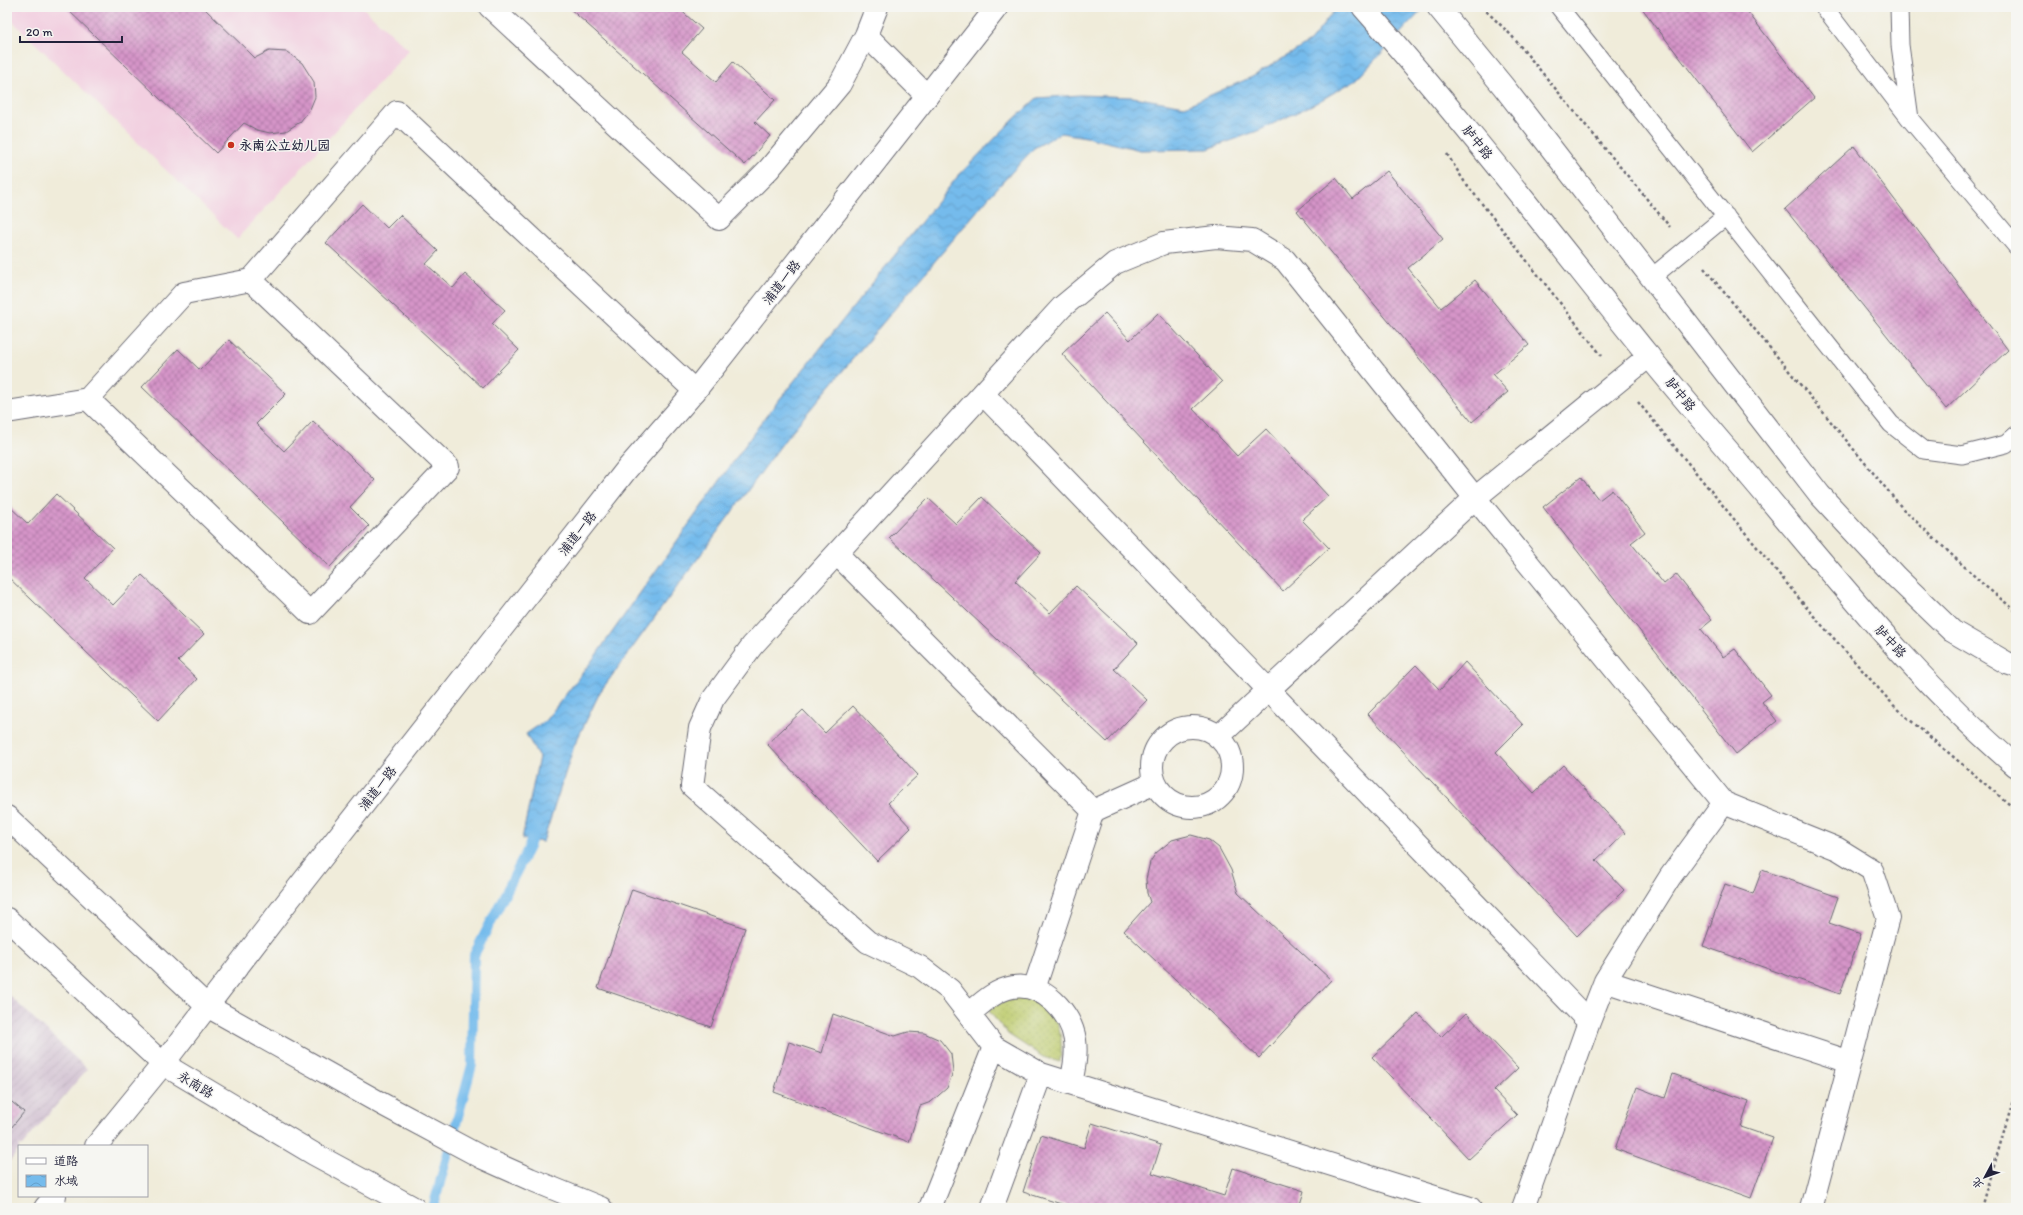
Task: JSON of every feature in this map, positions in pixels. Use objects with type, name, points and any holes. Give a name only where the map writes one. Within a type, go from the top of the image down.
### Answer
[{"type":"street","points":[[490,7],[719,219],[769,169],[840,84],[866,35],[877,7]]},
{"type":"street","name":"浦道一路","points":[[97,1145],[163,1064],[627,469],[695,391],[997,7]]},
{"type":"street","name":"胪中路","points":[[1363,7],[1419,70],[1649,356],[1873,622],[1934,688],[1993,747],[2016,766]]},
{"type":"street","points":[[1440,10],[1820,495],[1896,577],[1952,631],[2007,663],[2016,666]]},
{"type":"street","points":[[866,35],[927,96]]},
{"type":"street","points":[[7,412],[88,399],[184,293],[251,280],[397,112],[695,391]]},
{"type":"street","points":[[1470,1208],[1041,1074],[994,1047],[950,990],[920,967],[868,942],[692,786],[700,728],[713,699],[752,646],[1062,307],[1115,263],[1164,244],[1216,237],[1252,240],[1286,260],[1474,498],[1724,803],[1838,849],[1872,870],[1888,918],[1810,1208]]},
{"type":"street","points":[[88,399],[310,613],[448,467],[251,280]]},
{"type":"street","points":[[1218,736],[1269,691],[1474,498],[1649,356]]},
{"type":"street","points":[[982,394],[1589,1022]]},
{"type":"street","points":[[837,554],[1093,811]]},
{"type":"street","points":[[1193,727],[1207,729],[1218,736],[1226,746],[1231,759],[1232,772],[1228,784],[1221,794],[1216,798],[1198,806],[1186,806],[1173,802],[1163,794],[1155,783],[1152,770],[1153,756],[1158,744],[1168,734],[1180,728],[1193,727]]},
{"type":"street","points":[[1034,989],[1093,811],[1155,783]]},
{"type":"street","points":[[1522,1208],[1589,1022],[1606,981],[1670,877],[1724,803]]},
{"type":"street","points":[[7,817],[208,1006],[407,1118],[483,1158],[601,1208]]},
{"type":"street","name":"永南路","points":[[7,919],[163,1064],[314,1154],[414,1208]]},
{"type":"street","points":[[1606,981],[1850,1062]]},
{"type":"street","points":[[968,1014],[986,999],[999,992],[1014,987],[1034,989],[1053,1001],[1068,1019],[1075,1039],[1076,1056],[1071,1083]]},
{"type":"street","points":[[930,1208],[994,1047]]},
{"type":"street","points":[[992,1208],[1041,1074]]},
{"type":"street","points":[[45,1208],[53,1197]]},
{"type":"lane","points":[[1559,7],[1891,424],[1924,450],[1962,455],[2006,444],[2016,435]]},
{"type":"lane","points":[[1824,7],[1910,120],[2016,246]]},
{"type":"lane","points":[[1899,7],[1900,45],[1910,120]]},
{"type":"lane","points":[[1651,278],[1726,216]]},
{"type":"path","points":[[1482,7],[1511,35],[1903,509],[1985,586],[2016,611]]},
{"type":"path","points":[[1444,149],[1464,181],[1621,380],[1719,503],[1811,613],[1897,709],[2016,810]]},
{"type":"path","points":[[1982,1208],[2016,1089]]},
{"type":"shaded area","name":"永南公立幼儿园","points":[[7,7],[362,7],[409,50],[237,239],[7,16]]},
{"type":"shaded area","points":[[7,993],[87,1069],[23,1145],[18,1145],[18,1151],[7,1164]]},
{"type":"green space","points":[[1022,996],[1043,1005],[1056,1020],[1061,1039],[1060,1062],[1043,1057],[1008,1034],[988,1010],[1006,1000]]},
{"type":"water","points":[[1337,7],[1425,7],[1357,79],[1316,103],[1260,130],[1208,149],[1140,150],[1086,137],[1061,133],[1034,148],[988,198],[787,437],[600,692],[574,746],[543,842],[522,839],[539,757],[526,734],[545,721],[591,662],[763,420],[958,176],[1037,98],[1080,95],[1133,97],[1185,106],[1252,77],[1310,42]]},
{"type":"building","points":[[65,7],[203,7],[255,58],[269,51],[287,52],[302,63],[314,82],[315,97],[310,109],[300,122],[286,131],[270,133],[257,130],[244,123],[216,153]]},
{"type":"building","points":[[568,7],[633,7],[638,12],[643,7],[677,7],[702,29],[682,52],[716,82],[733,62],[775,100],[755,122],[770,136],[745,165]]},
{"type":"building","points":[[1641,7],[1744,7],[1814,98],[1752,152]]},
{"type":"building","points":[[1854,146],[2008,350],[1946,409],[1785,209]]},
{"type":"building","points":[[1387,171],[1443,239],[1408,268],[1441,308],[1475,280],[1529,345],[1493,375],[1508,392],[1472,422],[1297,211],[1336,178],[1353,199]]},
{"type":"building","points":[[362,204],[387,228],[400,215],[438,251],[426,264],[453,288],[465,274],[505,310],[492,324],[519,350],[483,388],[326,243]]},
{"type":"building","points":[[1105,313],[1130,340],[1158,313],[1222,382],[1193,409],[1237,456],[1266,429],[1328,496],[1302,520],[1329,548],[1283,591],[1062,354]]},
{"type":"building","points":[[229,340],[286,394],[256,424],[284,451],[313,421],[375,480],[350,507],[369,526],[330,567],[142,387],[178,349],[200,370]]},
{"type":"building","points":[[1581,477],[1599,500],[1612,490],[1645,532],[1631,543],[1664,584],[1676,574],[1712,620],[1701,629],[1723,657],[1735,649],[1771,695],[1762,702],[1777,721],[1736,754],[1543,507]]},
{"type":"building","points":[[56,494],[113,548],[85,578],[113,605],[142,575],[204,634],[178,661],[197,679],[158,721],[7,576],[7,504],[28,524]]},
{"type":"building","points":[[982,497],[1041,553],[1015,581],[1050,613],[1076,586],[1138,643],[1114,669],[1147,700],[1107,742],[889,538],[928,498],[956,524]]},
{"type":"building","points":[[1465,662],[1523,725],[1496,752],[1534,793],[1563,765],[1625,833],[1596,860],[1624,890],[1577,936],[1368,714],[1416,665],[1440,690]]},
{"type":"building","points":[[853,706],[918,775],[888,803],[911,828],[877,861],[767,744],[803,710],[825,733]]},
{"type":"building","points":[[1191,835],[1209,840],[1219,848],[1231,870],[1238,893],[1331,980],[1259,1058],[1124,931],[1150,902],[1147,893],[1146,879],[1150,862],[1156,853],[1172,840]]},
{"type":"building","points":[[1762,870],[1838,897],[1829,923],[1861,934],[1840,994],[1703,946],[1725,884],[1753,894]]},
{"type":"building","points":[[632,889],[745,928],[711,1027],[598,988]]},
{"type":"building","points":[[1418,1013],[1441,1037],[1466,1013],[1518,1068],[1494,1091],[1517,1115],[1469,1159],[1372,1057]]},
{"type":"building","points":[[833,1014],[895,1036],[908,1032],[924,1033],[940,1040],[951,1054],[953,1072],[947,1088],[931,1102],[920,1106],[909,1142],[774,1092],[789,1042],[822,1053]]},
{"type":"building","points":[[1673,1074],[1749,1101],[1741,1127],[1773,1138],[1751,1198],[1615,1149],[1637,1087],[1665,1098]]},
{"type":"building","points":[[7,1098],[24,1112],[7,1133]]},
{"type":"building","points":[[1092,1123],[1161,1145],[1152,1173],[1224,1196],[1233,1168],[1304,1191],[1299,1208],[1074,1208],[1023,1192],[1041,1135],[1084,1148]]},
{"type":"waterway","points":[[433,1208],[472,1065],[474,955],[529,847],[535,827]]},
{"type":"place","name":"永南公立幼儿园","points":[[231,145]]}]
